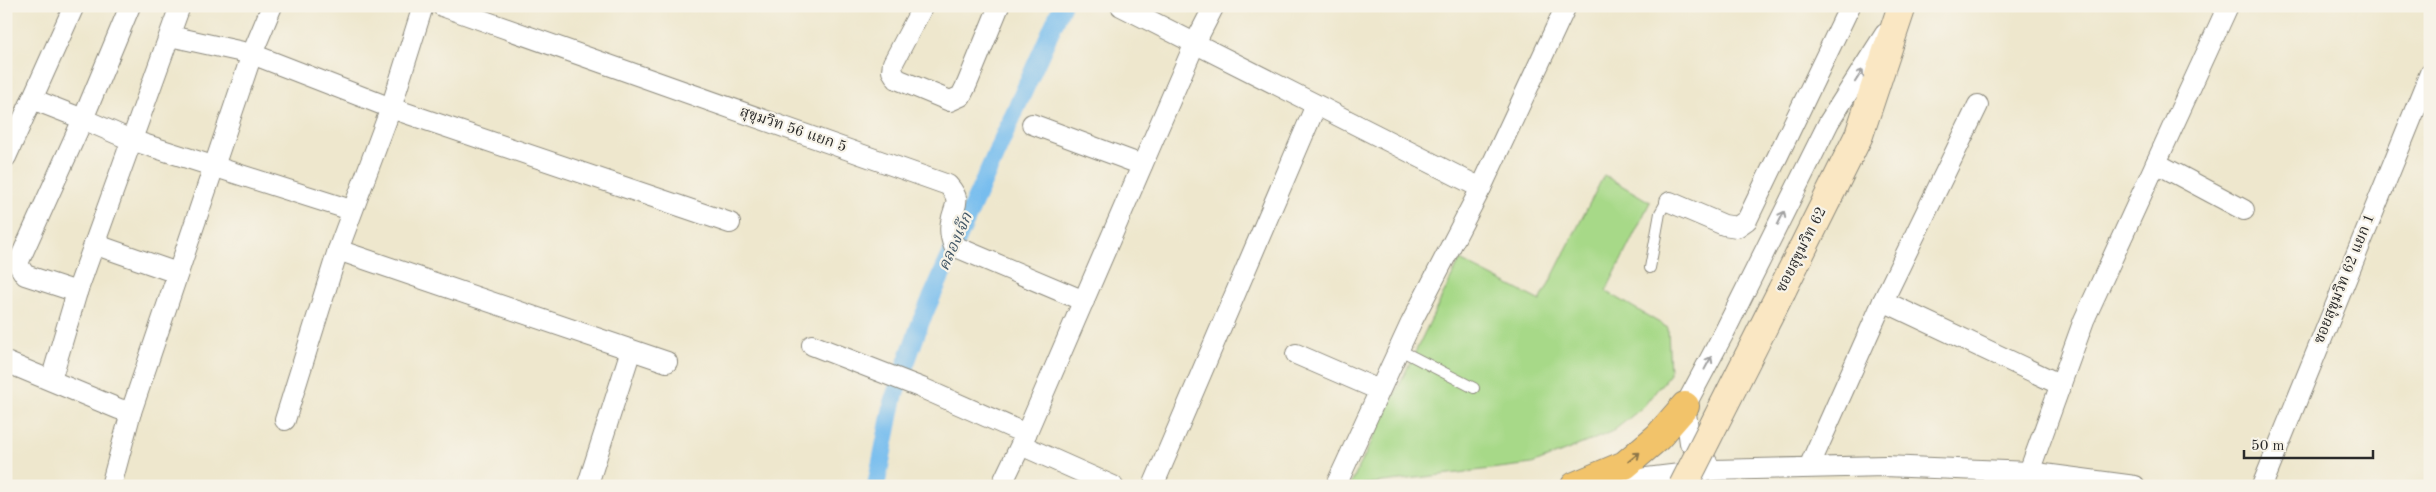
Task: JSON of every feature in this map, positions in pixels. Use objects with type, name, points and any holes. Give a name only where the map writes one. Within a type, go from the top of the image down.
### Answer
[{"type":"highway","points":[[1575,486],[1625,465],[1658,437],[1685,406]]},
{"type":"street","points":[[6,157],[74,6]]},
{"type":"street","points":[[77,292],[25,275],[18,261],[83,118],[130,6]]},
{"type":"street","points":[[51,380],[77,292],[180,6]]},
{"type":"street","points":[[111,486],[131,412],[177,273],[252,54],[272,6]]},
{"type":"street","points":[[285,420],[351,210],[391,108],[423,6]]},
{"type":"street","name":"สุขุมวิท 56 แยก 5","points":[[442,6],[948,184],[958,201],[951,222],[950,237],[954,246],[1084,301]]},
{"type":"street","points":[[922,6],[893,63],[892,70],[897,79],[950,101],[961,96],[968,84],[999,6]]},
{"type":"street","points":[[1121,6],[1481,188]]},
{"type":"street","points":[[1000,486],[1023,440],[1195,43],[1214,6]]},
{"type":"street","points":[[1337,483],[1398,350],[1481,188],[1566,6]]},
{"type":"street","points":[[1670,202],[1724,225],[1737,227],[1747,220],[1850,6]]},
{"type":"street","points":[[2029,472],[2084,320],[2228,6]]},
{"type":"street","points":[[1713,470],[1690,443],[1685,406],[1725,331],[1828,122],[1901,9]]},
{"type":"street","name":"ซอยสุขุมวิท 62","points":[[1683,486],[1859,135],[1901,9]]},
{"type":"street","points":[[170,36],[252,54],[391,108],[730,223]]},
{"type":"street","name":"ซอยสุขุมวิท 62 แยก 1","points":[[2262,486],[2430,73]]},
{"type":"street","points":[[32,99],[83,118],[131,140],[351,210]]},
{"type":"street","points":[[1153,486],[1316,105]]},
{"type":"street","points":[[1809,467],[1883,301],[1978,105]]},
{"type":"street","points":[[1032,124],[1142,165]]},
{"type":"street","points":[[2156,163],[2244,210]]},
{"type":"street","points":[[94,244],[177,273]]},
{"type":"street","points":[[338,250],[667,362]]},
{"type":"street","points":[[1883,301],[2061,385]]},
{"type":"street","points":[[812,345],[922,388],[1113,486]]},
{"type":"street","points":[[588,484],[631,350]]},
{"type":"street","points":[[1296,354],[1379,390]]},
{"type":"street","points":[[6,362],[119,409],[131,412]]},
{"type":"street","points":[[1582,486],[1713,470],[1885,466],[2029,472],[2135,486]]},
{"type":"lane","points":[[1650,268],[1660,213],[1664,206],[1670,202]]},
{"type":"lane","points":[[1398,350],[1474,388]]},
{"type":"green space","points":[[1604,175],[1650,202],[1606,291],[1668,328],[1670,374],[1643,407],[1612,432],[1532,464],[1350,486],[1460,260],[1540,301]]},
{"type":"waterway","name":"คลองเจ๊ก","points":[[876,486],[894,397],[921,321],[1062,6]]}]
